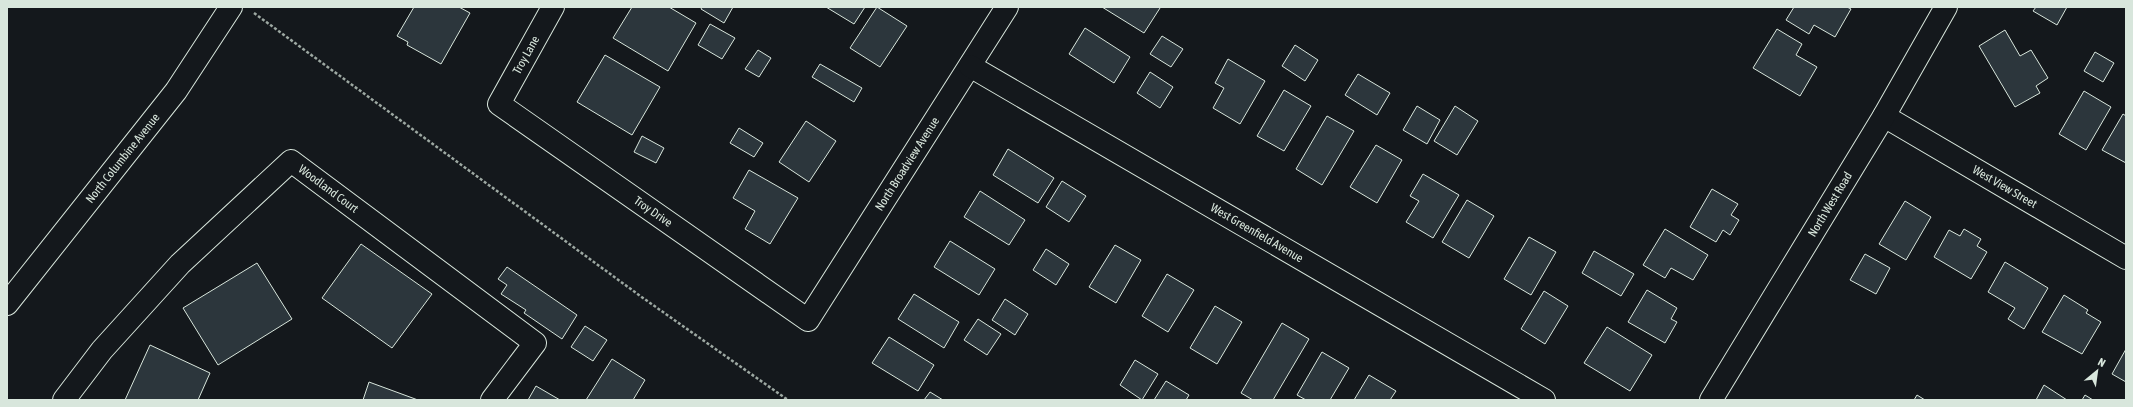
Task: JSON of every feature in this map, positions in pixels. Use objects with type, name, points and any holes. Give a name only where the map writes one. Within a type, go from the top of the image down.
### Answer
[{"type":"street","name":"North Columbine Avenue","points":[[7,304],[176,91],[231,7]]},
{"type":"street","name":"Troy Lane","points":[[498,104],[553,7]]},
{"type":"street","name":"North Broadview Avenue","points":[[808,320],[1007,7]]},
{"type":"street","name":"North West Road","points":[[1711,400],[1884,116],[1940,9]]},
{"type":"street","name":"West Greenfield Avenue","points":[[970,66],[1544,400]]},
{"type":"street","name":"Troy Drive","points":[[498,104],[808,320]]},
{"type":"street","name":"West View Street","points":[[1884,116],[2126,258]]},
{"type":"street","name":"Woodland Court","points":[[64,400],[102,350],[180,264],[291,161],[535,343],[492,400]]},
{"type":"path","points":[[252,12],[643,298],[788,400]]},
{"type":"building","points":[[414,7],[459,7],[470,13],[441,64],[407,45],[408,42],[397,36]]},
{"type":"building","points":[[632,7],[669,7],[696,23],[668,71],[613,38]]},
{"type":"building","points":[[702,7],[733,7],[724,23],[701,9]]},
{"type":"building","points":[[826,7],[865,7],[854,24]]},
{"type":"building","points":[[877,7],[907,26],[880,67],[850,48]]},
{"type":"building","points":[[1102,7],[1159,7],[1160,8],[1144,33]]},
{"type":"building","points":[[1794,7],[1847,7],[1851,9],[1835,37],[1814,25],[1809,34],[1786,20]]},
{"type":"building","points":[[2036,7],[2067,7],[2057,25],[2033,11]]},
{"type":"building","points":[[710,24],[735,38],[722,59],[698,45]]},
{"type":"building","points":[[1085,28],[1130,57],[1114,83],[1069,54]]},
{"type":"building","points":[[1777,29],[1802,44],[1796,55],[1817,67],[1800,96],[1753,68]]},
{"type":"building","points":[[2005,30],[2020,56],[2031,50],[2048,78],[2036,86],[2040,93],[2015,107],[1979,46]]},
{"type":"building","points":[[1162,36],[1183,49],[1171,67],[1150,54]]},
{"type":"building","points":[[1295,45],[1318,60],[1305,81],[1282,66]]},
{"type":"building","points":[[758,50],[771,58],[759,77],[745,69]]},
{"type":"building","points":[[2095,52],[2114,63],[2103,82],[2084,71]]},
{"type":"building","points":[[605,55],[660,87],[632,135],[577,102]]},
{"type":"building","points":[[1228,59],[1265,81],[1240,124],[1213,108],[1224,88],[1215,83]]},
{"type":"building","points":[[820,64],[862,88],[854,102],[812,77]]},
{"type":"building","points":[[1150,72],[1173,87],[1160,108],[1137,93]]},
{"type":"building","points":[[1358,74],[1390,93],[1377,115],[1345,95]]},
{"type":"building","points":[[1284,90],[1311,106],[1284,151],[1257,136]]},
{"type":"building","points":[[2084,91],[2111,107],[2086,150],[2059,134]]},
{"type":"building","points":[[1417,106],[1440,120],[1427,144],[1403,130]]},
{"type":"building","points":[[1455,106],[1478,121],[1457,155],[1434,141]]},
{"type":"building","points":[[2123,114],[2126,116],[2126,163],[2102,150]]},
{"type":"building","points":[[1327,116],[1354,131],[1322,185],[1296,169]]},
{"type":"building","points":[[806,121],[836,141],[809,182],[779,162]]},
{"type":"building","points":[[739,128],[763,143],[754,157],[730,143]]},
{"type":"building","points":[[642,136],[664,148],[656,163],[634,152]]},
{"type":"building","points":[[1376,145],[1402,160],[1377,203],[1350,187]]},
{"type":"building","points":[[1008,149],[1054,178],[1038,203],[993,175]]},
{"type":"building","points":[[749,170],[798,198],[770,244],[745,229],[755,211],[733,198]]},
{"type":"building","points":[[1423,174],[1459,195],[1433,238],[1406,222],[1419,201],[1410,196]]},
{"type":"building","points":[[1062,181],[1086,196],[1069,222],[1046,207]]},
{"type":"building","points":[[1712,189],[1738,204],[1731,215],[1739,220],[1730,235],[1723,230],[1716,242],[1690,227]]},
{"type":"building","points":[[980,191],[1025,220],[1009,245],[964,217]]},
{"type":"building","points":[[1467,200],[1494,216],[1469,258],[1442,242]]},
{"type":"building","points":[[1905,201],[1931,217],[1906,260],[1879,244]]},
{"type":"building","points":[[1665,229],[1708,255],[1693,280],[1671,268],[1665,278],[1643,265]]},
{"type":"building","points":[[1964,229],[1981,239],[1977,246],[1987,252],[1971,279],[1934,257],[1949,230],[1960,236]]},
{"type":"building","points":[[1529,237],[1556,252],[1531,295],[1504,279]]},
{"type":"building","points":[[950,241],[995,269],[979,295],[934,267]]},
{"type":"building","points":[[361,244],[432,294],[392,348],[322,298]]},
{"type":"building","points":[[1115,245],[1141,260],[1116,303],[1089,287]]},
{"type":"building","points":[[1046,249],[1069,264],[1056,285],[1033,270]]},
{"type":"building","points":[[1594,251],[1634,274],[1621,296],[1582,273]]},
{"type":"building","points":[[1865,254],[1890,268],[1876,294],[1850,280]]},
{"type":"building","points":[[2005,262],[2048,288],[2024,329],[2008,319],[2015,308],[1988,292]]},
{"type":"building","points":[[257,263],[292,319],[218,365],[183,308]]},
{"type":"building","points":[[507,267],[577,315],[562,339],[524,313],[526,310],[501,294],[507,285],[498,279]]},
{"type":"building","points":[[1167,274],[1194,290],[1168,332],[1142,316]]},
{"type":"building","points":[[1647,290],[1677,308],[1671,319],[1677,322],[1665,343],[1628,322]]},
{"type":"building","points":[[1544,291],[1568,306],[1545,344],[1521,329]]},
{"type":"building","points":[[914,294],[959,322],[944,348],[898,319]]},
{"type":"building","points":[[2064,295],[2088,310],[2086,313],[2101,322],[2082,354],[2042,332]]},
{"type":"building","points":[[1005,299],[1028,314],[1015,335],[992,320]]},
{"type":"building","points":[[1215,306],[1242,322],[1217,364],[1190,348]]},
{"type":"building","points":[[978,319],[1001,334],[987,355],[964,340]]},
{"type":"building","points":[[1282,323],[1309,339],[1273,400],[1253,400],[1241,393]]},
{"type":"building","points":[[585,326],[607,340],[593,361],[571,347]]},
{"type":"building","points":[[1607,327],[1652,355],[1630,391],[1584,363]]},
{"type":"building","points":[[889,337],[934,365],[918,391],[872,363]]},
{"type":"building","points":[[150,345],[210,373],[198,400],[125,400]]},
{"type":"building","points":[[2126,349],[2126,382],[2112,374]]},
{"type":"building","points":[[1322,352],[1349,368],[1330,400],[1306,400],[1297,395]]},
{"type":"building","points":[[612,359],[645,380],[633,400],[586,400]]},
{"type":"building","points":[[1135,360],[1158,374],[1142,400],[1120,385]]},
{"type":"building","points":[[1369,375],[1396,391],[1390,400],[1354,400]]},
{"type":"building","points":[[1166,381],[1189,395],[1186,400],[1154,400]]},
{"type":"building","points":[[369,382],[418,400],[363,400]]},
{"type":"building","points":[[2044,385],[2067,400],[2036,400]]},
{"type":"building","points":[[536,386],[560,400],[528,400]]},
{"type":"building","points":[[930,392],[943,400],[924,400]]},
{"type":"building","points":[[1917,395],[1925,400],[1914,400]]},
{"type":"building","points":[[2085,395],[2093,400],[2082,400]]}]
